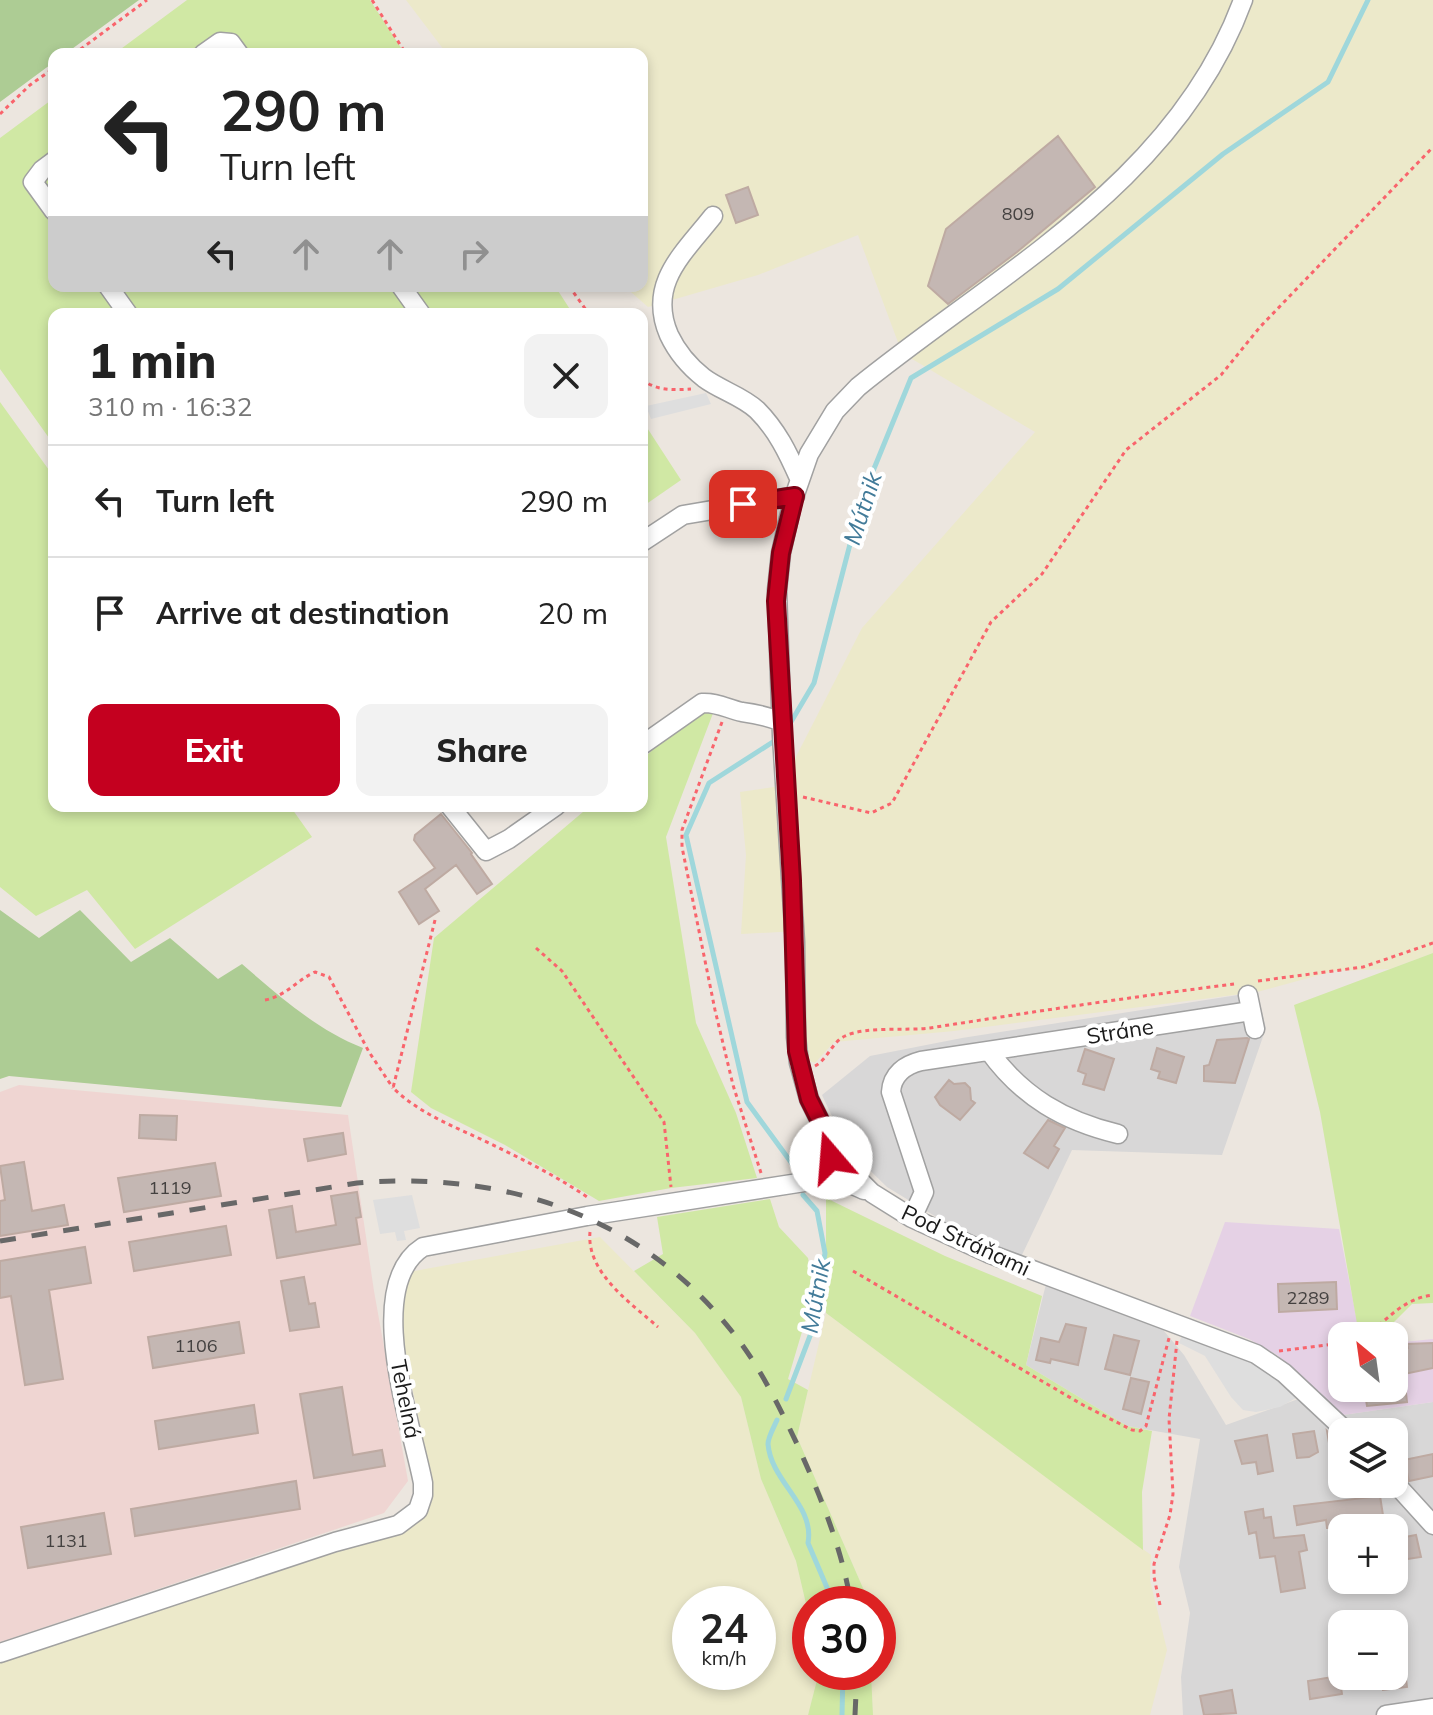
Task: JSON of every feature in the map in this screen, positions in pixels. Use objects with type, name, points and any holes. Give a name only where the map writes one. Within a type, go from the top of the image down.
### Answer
[{"type":"street","name":"Pod Stráňami","points":[[1243,0],[1222,50],[1200,87],[1135,168],[1040,250],[870,377],[829,419],[809,454],[797,487],[781,553],[776,601],[795,942],[796,1037],[809,1099],[840,1158],[872,1193],[912,1218],[990,1254],[1256,1354],[1284,1373],[1332,1418]]},
{"type":"street","points":[[212,48],[220,42],[231,43],[235,48]]},
{"type":"street","points":[[48,166],[33,182],[48,203]]},
{"type":"street","points":[[648,538],[683,515],[797,487],[781,438],[755,408],[689,366],[673,342],[662,317],[662,292],[678,259],[713,216]]},
{"type":"street","points":[[648,741],[702,703],[766,714],[782,728]]},
{"type":"street","points":[[455,812],[486,851],[547,812]]},
{"type":"street","name":"Stráne","points":[[912,1218],[924,1192],[894,1106],[891,1085],[902,1070],[913,1063],[1252,1012]]},
{"type":"street","points":[[989,1051],[1012,1079],[1058,1113],[1076,1122],[1118,1134]]},
{"type":"street","points":[[811,1181],[831,1158],[832,1145]]},
{"type":"street","name":"Tehelná","points":[[0,1653],[296,1554],[398,1525],[410,1518],[421,1505],[423,1483],[399,1368],[394,1321],[397,1284],[407,1261],[423,1247],[601,1214],[811,1181],[844,1181],[872,1193]]},
{"type":"street","points":[[1408,1497],[1433,1525]]},
{"type":"street","points":[[1386,1715],[1433,1708]]},
{"type":"path","points":[[82,48],[147,0]]},
{"type":"path","points":[[372,0],[402,48]]},
{"type":"path","points":[[0,114],[48,72]]},
{"type":"path","points":[[786,789],[808,800],[871,813],[892,803],[991,622],[1042,574],[1126,450],[1221,375],[1260,327],[1433,147]]},
{"type":"path","points":[[648,384],[674,391],[719,387]]},
{"type":"path","points":[[741,712],[730,714],[723,721],[682,830],[682,847],[715,1010],[733,1085],[759,1161],[761,1189]]},
{"type":"path","points":[[393,1088],[435,920]]},
{"type":"path","points":[[801,1071],[819,1064],[838,1041],[857,1033],[926,1028],[1072,1004],[1308,976],[1363,967],[1433,943]]},
{"type":"path","points":[[536,948],[562,971],[664,1122],[673,1202]]},
{"type":"path","points":[[265,1000],[291,990],[315,972],[329,977],[369,1052],[393,1088],[439,1121],[493,1145],[588,1198],[601,1214],[589,1242],[598,1263],[613,1286],[658,1327]]},
{"type":"path","points":[[853,1271],[1083,1405],[1132,1430],[1140,1431],[1146,1426],[1166,1346],[1179,1324]]},
{"type":"path","points":[[1383,1322],[1404,1303],[1433,1295]]},
{"type":"path","points":[[1160,1605],[1154,1564],[1170,1515],[1173,1494],[1171,1394],[1179,1324]]},
{"type":"path","points":[[1256,1354],[1328,1345]]},
{"type":"shaded area","points":[[406,0],[1433,0],[1433,953],[1390,969],[1334,971],[1257,992],[954,1031],[834,1042],[815,1063],[807,1060],[803,1051],[799,931],[741,934],[746,855],[740,792],[781,786],[862,628],[1035,432],[902,353],[858,235],[758,275],[648,307],[631,292],[648,292],[648,48],[442,48]]},
{"type":"shaded area","points":[[706,393],[711,404],[651,419],[648,406]]},
{"type":"shaded area","points":[[1257,992],[1266,1028],[1222,1155],[1072,1150],[1021,1257],[966,1235],[887,1187],[847,1148],[822,1095],[870,1056],[962,1038]]},
{"type":"shaded area","points":[[19,1085],[348,1115],[374,1291],[408,1481],[384,1513],[0,1642],[0,1092]]},
{"type":"shaded area","points":[[412,1195],[420,1228],[404,1231],[406,1240],[397,1241],[395,1232],[380,1234],[373,1200]]},
{"type":"shaded area","points":[[1225,1222],[1339,1229],[1357,1322],[1328,1322],[1328,1401],[1277,1355],[1249,1339],[1190,1316]]},
{"type":"shaded area","points":[[600,1237],[695,1333],[741,1397],[761,1479],[796,1561],[802,1586],[792,1586],[792,1690],[814,1690],[808,1715],[0,1715],[0,1662],[259,1575],[405,1532],[426,1516],[433,1498],[432,1480],[403,1345],[403,1301],[409,1272]]},
{"type":"shaded area","points":[[1046,1284],[1159,1325],[1184,1355],[1226,1425],[1301,1398],[1322,1418],[1433,1402],[1433,1715],[1183,1715],[1181,1677],[1190,1613],[1179,1567],[1200,1439],[1127,1426],[1026,1365]]},
{"type":"shaded area","points":[[826,1313],[1151,1555],[1150,1580],[1167,1650],[1150,1715],[873,1715],[872,1690],[896,1690],[896,1586],[862,1586],[797,1437]]},
{"type":"shaded area","points":[[1183,1333],[1263,1367],[1296,1398],[1280,1407],[1256,1412],[1243,1410],[1205,1356],[1179,1343]]},
{"type":"shaded area","points":[[1433,1339],[1433,1402],[1343,1415],[1329,1402],[1408,1402],[1408,1342]]},
{"type":"green space","points":[[0,0],[139,0],[73,48],[48,48],[48,66],[0,102]]},
{"type":"green space","points":[[187,0],[370,0],[401,48],[122,48]]},
{"type":"green space","points":[[48,102],[48,292],[559,292],[569,308],[48,308],[48,437],[0,369],[0,138]]},
{"type":"green space","points":[[0,402],[48,469],[48,812],[294,812],[312,837],[135,949],[87,890],[36,916],[0,887]]},
{"type":"green space","points":[[648,429],[681,480],[648,503]]},
{"type":"green space","points":[[715,708],[666,837],[696,1023],[736,1113],[757,1178],[671,1188],[599,1201],[505,1145],[431,1108],[411,1092],[434,938],[583,812],[648,812],[648,754],[695,709]]},
{"type":"green space","points":[[0,910],[39,938],[80,910],[131,962],[170,938],[218,979],[242,964],[314,1022],[363,1048],[341,1107],[9,1076],[0,1079]]},
{"type":"green space","points":[[1433,953],[1433,1303],[1412,1304],[1394,1322],[1357,1322],[1320,1112],[1294,1005]]},
{"type":"green space","points":[[826,1198],[945,1256],[1042,1296],[1026,1365],[1127,1426],[1152,1431],[1142,1492],[1143,1550],[826,1313]]},
{"type":"green space","points":[[770,1199],[779,1227],[808,1258],[811,1275],[809,1308],[788,1379],[808,1390],[797,1437],[862,1586],[802,1586],[796,1561],[761,1479],[741,1397],[695,1333],[634,1271],[663,1254],[657,1217]]},
{"type":"green space","points":[[814,1690],[872,1690],[873,1715],[808,1715]]},
{"type":"building","points":[[1058,136],[1095,187],[948,304],[928,286],[946,229]]},
{"type":"building","points":[[748,187],[758,215],[736,223],[726,195]]},
{"type":"building","points":[[441,814],[492,884],[477,894],[456,865],[425,889],[439,911],[419,924],[399,892],[435,868],[414,840],[415,835]]},
{"type":"building","points":[[1247,1038],[1235,1083],[1204,1081],[1204,1066],[1209,1065],[1217,1040]]},
{"type":"building","points":[[1157,1048],[1184,1057],[1176,1083],[1158,1078],[1160,1072],[1151,1069]]},
{"type":"building","points":[[1085,1049],[1114,1059],[1104,1090],[1083,1084],[1086,1074],[1078,1071]]},
{"type":"building","points":[[949,1080],[954,1084],[965,1083],[975,1103],[960,1120],[940,1105],[935,1097]]},
{"type":"building","points":[[140,1115],[177,1116],[176,1140],[139,1138]]},
{"type":"building","points":[[1048,1120],[1065,1128],[1054,1146],[1059,1149],[1048,1168],[1024,1153]]},
{"type":"building","points":[[343,1133],[346,1154],[308,1161],[304,1139]]},
{"type":"building","points":[[24,1162],[32,1211],[64,1205],[68,1225],[0,1236],[0,1201],[5,1200],[0,1166]]},
{"type":"building","points":[[215,1163],[221,1196],[124,1212],[118,1178]]},
{"type":"building","points":[[357,1192],[361,1217],[356,1218],[360,1244],[277,1258],[269,1210],[292,1206],[296,1232],[336,1225],[331,1196]]},
{"type":"building","points":[[226,1226],[231,1255],[134,1271],[129,1242]]},
{"type":"building","points":[[85,1247],[91,1283],[49,1290],[63,1379],[25,1385],[11,1296],[0,1298],[0,1261]]},
{"type":"building","points":[[304,1277],[309,1304],[315,1303],[319,1327],[290,1331],[281,1281]]},
{"type":"building","points":[[1336,1282],[1337,1309],[1279,1312],[1278,1284]]},
{"type":"building","points":[[239,1322],[244,1353],[153,1368],[148,1337]]},
{"type":"building","points":[[1066,1324],[1086,1328],[1078,1365],[1051,1359],[1050,1363],[1036,1360],[1041,1338],[1059,1342]]},
{"type":"building","points":[[1114,1335],[1139,1341],[1130,1375],[1105,1369]]},
{"type":"building","points":[[1433,1343],[1433,1368],[1408,1373],[1408,1344]]},
{"type":"building","points":[[1131,1378],[1149,1382],[1141,1414],[1123,1409]]},
{"type":"building","points":[[342,1387],[353,1455],[382,1450],[385,1466],[314,1478],[300,1394]]},
{"type":"building","points":[[1366,1402],[1407,1402],[1367,1406]]},
{"type":"building","points":[[254,1405],[258,1433],[159,1449],[155,1421]]},
{"type":"building","points":[[1314,1431],[1318,1452],[1297,1458],[1293,1434]]},
{"type":"building","points":[[1267,1435],[1273,1471],[1258,1474],[1256,1462],[1242,1464],[1235,1441]]},
{"type":"building","points":[[1433,1454],[1433,1476],[1409,1481],[1408,1459]]},
{"type":"building","points":[[296,1481],[300,1509],[135,1536],[131,1509]]},
{"type":"building","points":[[1380,1498],[1383,1514],[1328,1514],[1327,1528],[1326,1520],[1297,1525],[1294,1506]]},
{"type":"building","points":[[1263,1509],[1264,1518],[1271,1517],[1274,1538],[1304,1535],[1307,1550],[1299,1552],[1305,1588],[1281,1592],[1275,1556],[1260,1558],[1256,1532],[1249,1534],[1245,1512]]},
{"type":"building","points":[[104,1513],[111,1554],[28,1568],[21,1527]]},
{"type":"building","points":[[1416,1535],[1421,1557],[1408,1559],[1408,1536]]},
{"type":"building","points":[[1328,1678],[1328,1690],[1341,1690],[1342,1694],[1310,1699],[1308,1681]]},
{"type":"building","points":[[1232,1690],[1236,1713],[1204,1715],[1200,1696]]},
{"type":"waterway","name":"Mútnik","points":[[788,727],[814,683],[862,498],[911,378],[1058,289],[1223,154],[1328,82],[1368,0]]},
{"type":"waterway","name":"Mútnik","points":[[779,738],[709,783],[686,835],[747,1102],[796,1169]]},
{"type":"waterway","name":"Mútnik","points":[[786,1399],[813,1328],[825,1253],[817,1211],[803,1195]]},
{"type":"waterway","name":"Mútnik","points":[[777,1420],[768,1441],[771,1458],[805,1517],[808,1543],[826,1586]]},
{"type":"waterway","name":"Mútnik","points":[[842,1715],[843,1690]]},
{"type":"railway","points":[[0,1241],[357,1183],[411,1181],[463,1184],[514,1193],[563,1208],[609,1229],[653,1256],[693,1289],[740,1342],[775,1399],[797,1444],[829,1522],[848,1586]]},
{"type":"railway","points":[[855,1715],[856,1690]]},
{"type":"route","points":[[743,504],[795,496],[781,553],[776,601],[795,942],[796,1037],[804,1084],[818,1122],[832,1145],[831,1158]]}]
